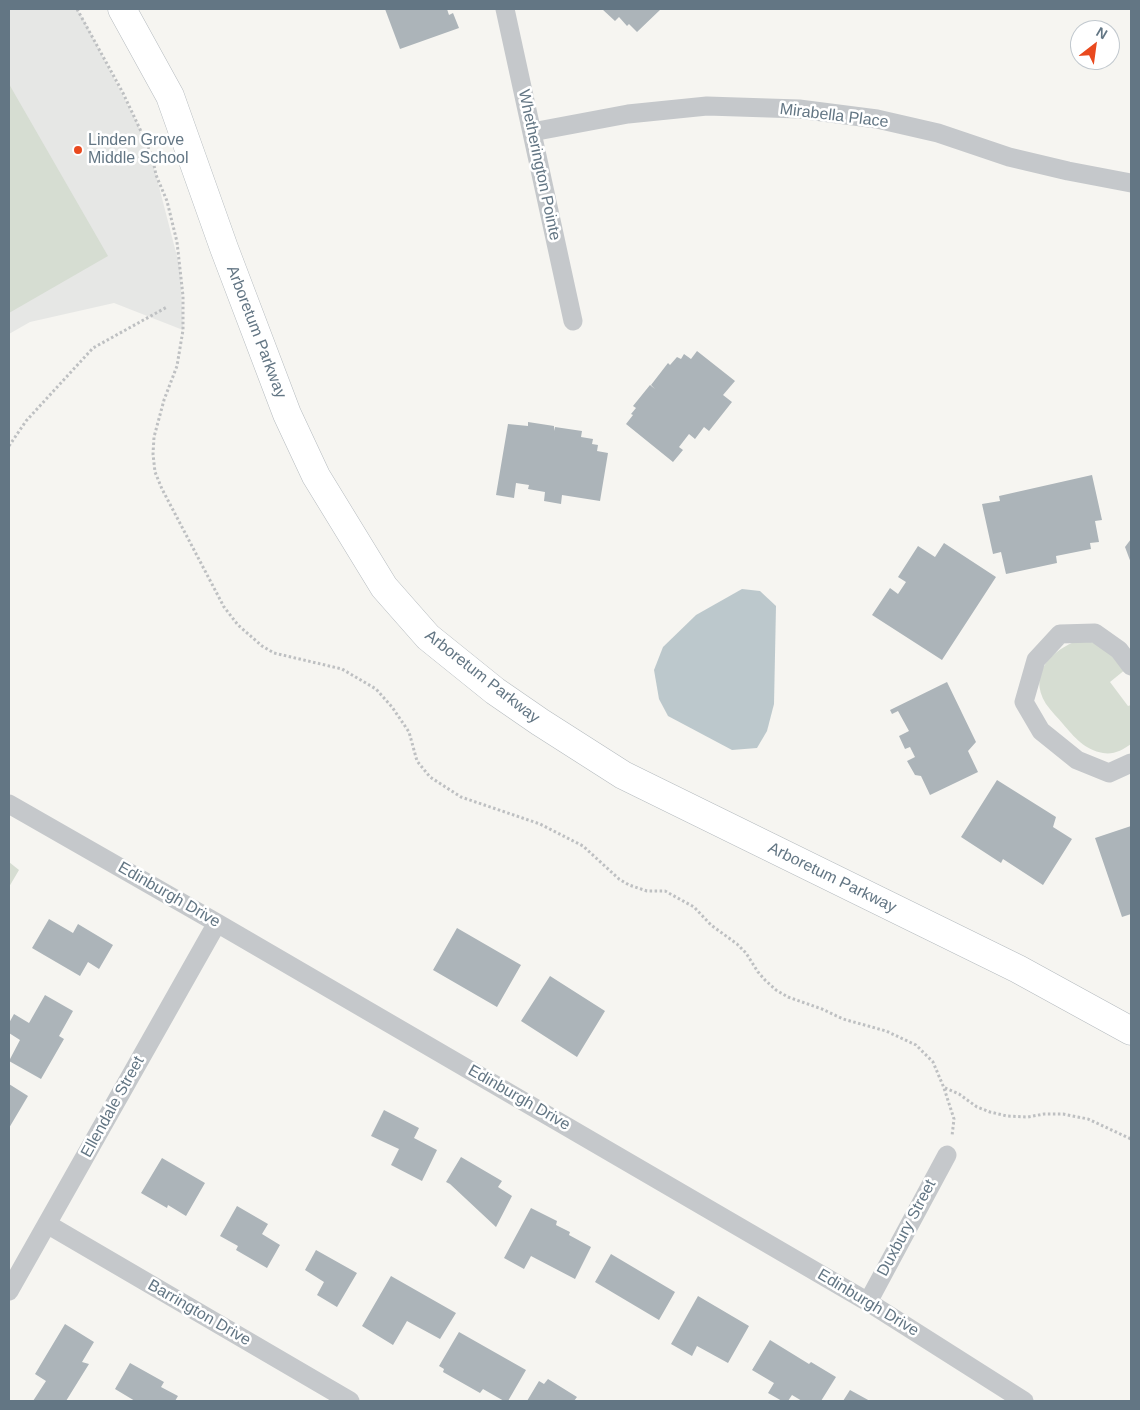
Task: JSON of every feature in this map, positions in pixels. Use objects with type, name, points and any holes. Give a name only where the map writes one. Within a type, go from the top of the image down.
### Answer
[{"type":"street","name":"Arboretum Parkway","points":[[122,9],[170,96],[224,248],[287,414],[316,476],[384,587],[428,637],[495,691],[624,775],[1018,969],[1131,1031]]},
{"type":"street","name":"Whetherington Pointe","points":[[505,9],[572,322]]},
{"type":"street","name":"Mirabella Place","points":[[532,132],[628,114],[707,106],[799,109],[877,119],[938,133],[1009,157],[1131,183]]},
{"type":"street","points":[[1131,666],[1119,650],[1095,633],[1060,634],[1036,660],[1024,702],[1042,731],[1077,760],[1109,773],[1131,763]]},
{"type":"street","name":"Edinburgh Drive","points":[[9,804],[868,1302],[1024,1401]]},
{"type":"street","name":"Ellendale Street","points":[[9,1291],[217,923]]},
{"type":"street","name":"Duxbury Street","points":[[868,1302],[947,1155]]},
{"type":"street","name":"Barrington Drive","points":[[47,1224],[350,1401]]},
{"type":"path","points":[[9,446],[26,421],[93,348],[167,307]]},
{"type":"path","points":[[944,1088],[959,1094],[977,1107],[990,1112],[1007,1116],[1028,1117],[1044,1114],[1063,1114],[1088,1119],[1131,1139]]},
{"type":"shaded area","name":"Linden Grove Middle School","points":[[9,9],[77,9],[82,17],[138,125],[156,175],[180,268],[183,330],[114,303],[30,322],[9,334]]},
{"type":"shaded area","points":[[9,84],[108,256],[9,313]]},
{"type":"shaded area","points":[[742,589],[760,591],[776,606],[774,704],[767,731],[757,748],[732,750],[668,716],[659,699],[654,670],[663,647],[696,615]]},
{"type":"shaded area","points":[[1079,640],[1095,643],[1106,649],[1126,669],[1110,682],[1128,706],[1131,705],[1131,744],[1118,751],[1107,753],[1097,751],[1080,742],[1048,707],[1041,693],[1039,682],[1045,664],[1060,650]]},
{"type":"shaded area","points":[[9,862],[19,870],[9,887]]},
{"type":"building","points":[[385,9],[447,9],[449,15],[453,13],[459,28],[400,49]]},
{"type":"building","points":[[602,9],[661,9],[637,32],[629,24],[627,26],[619,17],[615,21]]},
{"type":"building","points":[[697,351],[735,381],[723,395],[732,402],[709,431],[704,427],[695,439],[689,434],[679,447],[683,450],[673,462],[626,424],[636,408],[633,406],[650,385],[655,389],[651,385],[668,363],[670,365],[677,357],[681,359],[684,354],[691,359]]},
{"type":"building","points":[[528,422],[554,426],[554,431],[555,427],[582,431],[581,437],[593,439],[592,444],[598,445],[597,451],[608,453],[600,501],[562,495],[561,504],[544,501],[545,492],[528,489],[529,485],[516,483],[514,498],[496,495],[508,424],[528,426]]},
{"type":"building","points":[[1092,475],[1102,520],[1095,521],[1099,542],[1090,543],[1091,549],[1056,556],[1057,563],[1006,574],[1001,552],[993,554],[982,504],[1000,501],[999,496]]},
{"type":"building","points":[[1131,539],[1131,563],[1125,547]]},
{"type":"building","points":[[944,543],[996,577],[942,660],[872,615],[890,588],[898,594],[906,582],[898,577],[918,546],[935,557]]},
{"type":"building","points":[[947,682],[976,742],[968,751],[978,772],[930,795],[921,776],[915,775],[907,761],[915,757],[910,747],[905,749],[899,736],[909,731],[898,711],[892,714],[890,710]]},
{"type":"building","points":[[997,780],[1056,817],[1053,827],[1072,839],[1043,885],[1003,859],[1001,863],[961,837]]},
{"type":"building","points":[[1131,826],[1131,914],[1122,917],[1095,838]]},
{"type":"building","points":[[49,919],[73,933],[78,924],[113,945],[99,969],[88,962],[80,976],[32,948]]},
{"type":"building","points":[[457,928],[521,965],[497,1007],[433,970]]},
{"type":"building","points":[[550,976],[605,1011],[577,1057],[521,1021]]},
{"type":"building","points":[[45,995],[73,1011],[59,1036],[64,1039],[41,1079],[9,1061],[20,1040],[9,1033],[9,1023],[14,1014],[29,1023]]},
{"type":"building","points":[[9,1084],[28,1096],[9,1128]]},
{"type":"building","points":[[384,1110],[419,1128],[414,1138],[437,1150],[422,1181],[391,1165],[399,1149],[371,1136]]},
{"type":"building","points":[[461,1157],[502,1181],[498,1187],[512,1196],[496,1227],[446,1182]]},
{"type":"building","points":[[162,1158],[205,1183],[186,1216],[168,1205],[167,1208],[141,1193]]},
{"type":"building","points":[[237,1206],[268,1224],[262,1234],[280,1245],[267,1268],[236,1250],[238,1246],[220,1236]]},
{"type":"building","points":[[531,1208],[557,1221],[556,1225],[570,1232],[569,1235],[591,1247],[575,1279],[531,1256],[524,1269],[504,1258]]},
{"type":"building","points":[[316,1250],[357,1273],[337,1307],[317,1295],[324,1282],[305,1270]]},
{"type":"building","points":[[611,1254],[675,1292],[659,1320],[595,1282]]},
{"type":"building","points":[[391,1276],[456,1313],[440,1339],[407,1321],[393,1345],[362,1326]]},
{"type":"building","points":[[698,1296],[749,1326],[728,1363],[697,1346],[692,1356],[671,1344]]},
{"type":"building","points":[[65,1324],[94,1342],[82,1362],[89,1364],[66,1401],[33,1401],[46,1381],[35,1374]]},
{"type":"building","points":[[459,1332],[526,1370],[508,1401],[504,1401],[483,1389],[480,1393],[443,1372],[444,1369],[439,1366]]},
{"type":"building","points":[[770,1340],[809,1364],[811,1362],[836,1377],[821,1401],[802,1401],[792,1395],[788,1401],[782,1401],[768,1393],[774,1383],[752,1370]]},
{"type":"building","points":[[130,1363],[164,1382],[161,1387],[178,1396],[175,1401],[135,1401],[115,1389]]},
{"type":"building","points":[[548,1379],[577,1397],[574,1401],[527,1401],[539,1381],[544,1384]]},
{"type":"building","points":[[850,1390],[870,1401],[843,1401]]},
{"type":"place","name":"Linden Grove Middle School","points":[[78,150]]}]
